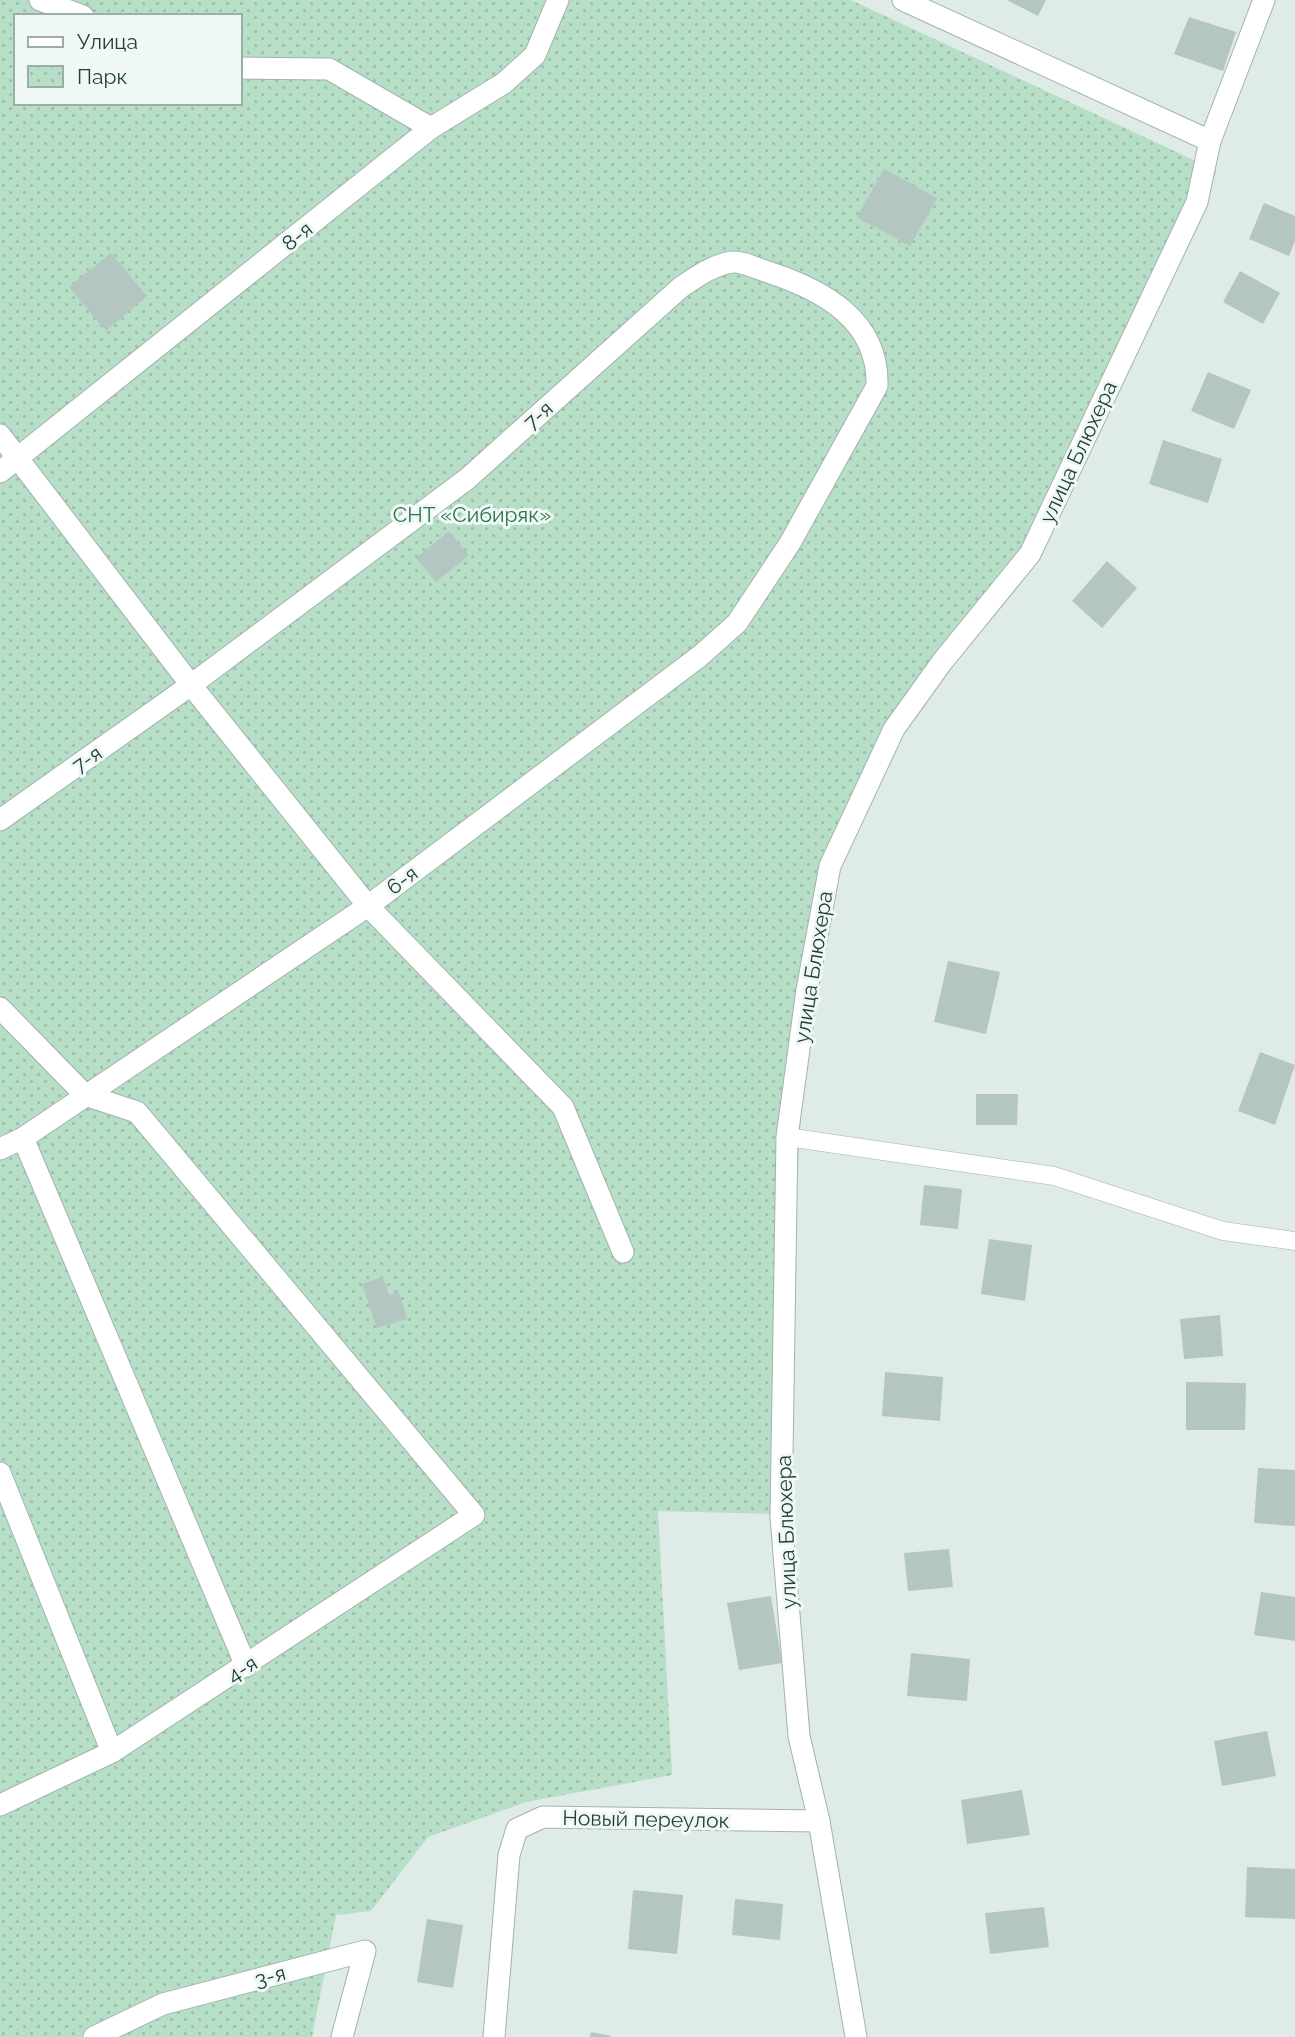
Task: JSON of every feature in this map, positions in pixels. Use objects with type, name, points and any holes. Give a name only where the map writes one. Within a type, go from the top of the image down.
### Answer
[{"type":"street","points":[[40,0],[78,14]]},
{"type":"street","name":"8-я","points":[[9,466],[431,128],[504,83],[535,55],[558,0]]},
{"type":"street","points":[[903,0],[1210,141]]},
{"type":"street","name":"улица Блюхера","points":[[856,2037],[819,1821],[799,1736],[781,1517],[787,1137],[807,990],[830,866],[894,729],[942,662],[1030,554],[1197,202],[1210,141],[1264,0]]},
{"type":"street","points":[[242,68],[329,69],[431,128]]},
{"type":"street","name":"7-я","points":[[0,820],[191,685],[467,479],[680,288],[705,271],[734,262],[792,280],[845,309],[867,341],[877,365],[877,386],[770,572]]},
{"type":"street","points":[[0,435],[9,466],[191,685],[368,906],[563,1107],[623,1252]]},
{"type":"street","name":"6-я","points":[[0,1149],[23,1138],[368,906],[700,656],[737,623],[770,572]]},
{"type":"street","points":[[0,1008],[85,1095]]},
{"type":"street","name":"4-я","points":[[0,1805],[112,1752],[474,1515],[137,1111],[85,1095]]},
{"type":"street","points":[[23,1138],[246,1666]]},
{"type":"street","points":[[0,1473],[112,1752]]},
{"type":"street","name":"Новый переулок","points":[[494,2037],[509,1855],[517,1829],[543,1817],[819,1821]]},
{"type":"street","name":"3-я","points":[[94,2037],[163,2004],[365,1951],[342,2037]]},
{"type":"lane","points":[[787,1137],[1054,1176],[1223,1231],[1295,1241]]},
{"type":"green space","name":"СНТ «Сибиряк»","points":[[0,0],[851,0],[1217,171],[1055,523],[889,734],[810,950],[779,1514],[658,1511],[672,1775],[526,1802],[428,1837],[371,1911],[336,1915],[312,2037],[0,2037]]},
{"type":"building","points":[[1007,0],[1046,0],[1038,16]]},
{"type":"building","points":[[1189,17],[1236,32],[1223,71],[1174,54]]},
{"type":"building","points":[[884,169],[937,198],[910,246],[857,217]]},
{"type":"building","points":[[1264,203],[1295,216],[1295,241],[1289,256],[1249,239]]},
{"type":"building","points":[[111,253],[147,296],[106,331],[69,287]]},
{"type":"building","points":[[1240,271],[1280,293],[1263,324],[1223,302]]},
{"type":"building","points":[[1208,372],[1251,390],[1234,429],[1191,411]]},
{"type":"building","points":[[1163,440],[1222,459],[1208,503],[1149,484]]},
{"type":"building","points":[[449,531],[469,555],[436,582],[416,558]]},
{"type":"building","points":[[1107,561],[1137,588],[1102,628],[1072,601]]},
{"type":"building","points":[[948,961],[1000,972],[986,1034],[934,1022]]},
{"type":"building","points":[[1260,1052],[1295,1065],[1275,1125],[1238,1111]]},
{"type":"building","points":[[976,1094],[1018,1094],[1017,1125],[976,1125]]},
{"type":"building","points":[[924,1185],[962,1189],[958,1229],[920,1225]]},
{"type":"building","points":[[989,1239],[1032,1245],[1025,1301],[981,1294]]},
{"type":"building","points":[[383,1277],[389,1295],[399,1292],[407,1319],[377,1328],[362,1284]]},
{"type":"building","points":[[1220,1315],[1223,1356],[1184,1359],[1180,1319]]},
{"type":"building","points":[[885,1372],[943,1377],[940,1421],[882,1416]]},
{"type":"building","points":[[1186,1382],[1246,1383],[1245,1430],[1186,1430]]},
{"type":"building","points":[[1258,1468],[1295,1470],[1295,1526],[1254,1523]]},
{"type":"building","points":[[949,1549],[953,1587],[908,1591],[904,1553]]},
{"type":"building","points":[[1261,1592],[1295,1597],[1295,1641],[1254,1635]]},
{"type":"building","points":[[771,1596],[782,1663],[739,1670],[727,1603]]},
{"type":"building","points":[[911,1653],[970,1659],[967,1701],[907,1696]]},
{"type":"building","points":[[1267,1731],[1276,1776],[1222,1786],[1214,1741]]},
{"type":"building","points":[[1022,1790],[1030,1835],[967,1844],[961,1800]]},
{"type":"building","points":[[1247,1867],[1295,1869],[1295,1919],[1245,1917]]},
{"type":"building","points":[[633,1890],[683,1895],[677,1954],[628,1949]]},
{"type":"building","points":[[735,1899],[783,1904],[780,1940],[732,1935]]},
{"type":"building","points":[[1044,1907],[1049,1947],[990,1954],[985,1913]]},
{"type":"building","points":[[427,1919],[463,1925],[453,1988],[417,1982]]},
{"type":"building","points":[[591,2032],[611,2036],[590,2037]]}]
